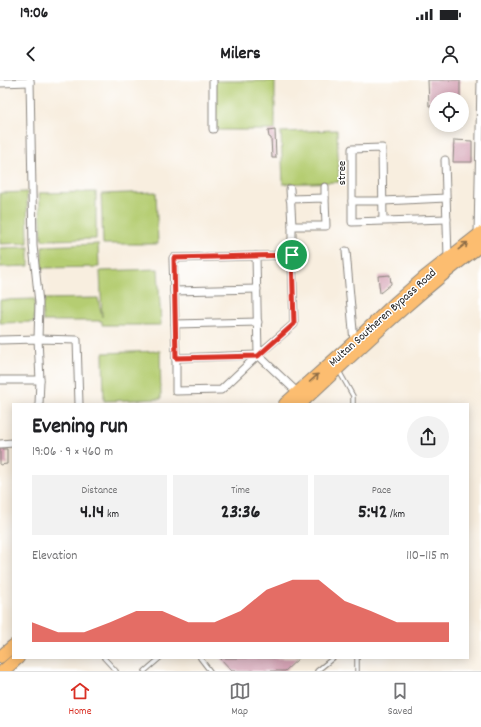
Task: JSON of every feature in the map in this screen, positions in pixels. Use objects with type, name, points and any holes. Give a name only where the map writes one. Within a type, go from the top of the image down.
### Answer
[{"type":"highway","name":"Multan Southeren Bypass Road","points":[[299,398],[395,303],[448,258],[480,237]]},
{"type":"highway","name":"Multan Southeren Bypass Road","points":[[287,403],[299,398],[338,369],[397,314],[453,266],[480,237]]},
{"type":"highway","points":[[0,658],[12,647]]},
{"type":"highway","points":[[3,671],[17,659]]},
{"type":"street","points":[[213,80],[213,129]]},
{"type":"street","points":[[480,237],[481,80]]},
{"type":"street","points":[[0,83],[30,81],[33,246],[39,303],[39,403]]},
{"type":"street","name":"stree","points":[[383,221],[382,148],[352,149],[352,222],[447,219]]},
{"type":"street","points":[[445,160],[448,258]]},
{"type":"street","points":[[292,226],[326,226],[325,187]]},
{"type":"street","points":[[290,189],[292,226],[294,324],[222,390],[176,391],[174,258],[292,255]]},
{"type":"street","points":[[290,198],[325,198]]},
{"type":"street","points":[[352,201],[446,198]]},
{"type":"street","points":[[346,251],[354,342]]},
{"type":"street","points":[[256,256],[258,356],[299,398]]},
{"type":"street","points":[[174,291],[257,289]]},
{"type":"street","points":[[175,324],[258,322]]},
{"type":"street","points":[[0,340],[77,340],[80,403]]},
{"type":"street","points":[[176,358],[258,356]]},
{"type":"street","points":[[0,380],[40,380]]},
{"type":"street","points":[[0,444],[12,443]]},
{"type":"lane","points":[[338,369],[353,396],[353,403]]},
{"type":"lane","points":[[105,659],[116,671]]},
{"type":"lane","points":[[145,671],[159,659]]},
{"type":"lane","points":[[201,659],[210,671]]},
{"type":"lane","points":[[317,671],[331,659]]},
{"type":"lane","points":[[357,659],[358,671]]},
{"type":"green space","points":[[215,81],[275,81],[275,130],[215,130]]},
{"type":"green space","points":[[337,130],[339,182],[283,184],[281,132]]},
{"type":"green space","points":[[27,192],[28,243],[0,244],[0,193]]},
{"type":"green space","points":[[96,192],[96,239],[42,240],[39,193]]},
{"type":"green space","points":[[156,192],[158,244],[103,244],[101,194]]},
{"type":"green space","points":[[98,244],[99,267],[42,268],[42,246]]},
{"type":"green space","points":[[29,247],[29,266],[0,267],[0,248]]},
{"type":"green space","points":[[158,269],[161,325],[102,325],[102,321],[43,321],[42,299],[98,298],[102,317],[100,271]]},
{"type":"green space","points":[[35,299],[34,322],[0,323],[0,300]]},
{"type":"green space","points":[[160,351],[161,399],[104,401],[103,353]]},
{"type":"building","points":[[428,80],[460,80],[460,92],[429,92],[429,106]]},
{"type":"building","points":[[275,130],[276,158],[272,158],[271,138],[269,137],[268,131]]},
{"type":"building","points":[[454,140],[472,141],[472,162],[453,162]]},
{"type":"building","points":[[390,275],[391,284],[380,293],[378,276]]},
{"type":"building","points":[[0,449],[7,449],[7,464],[0,465]]},
{"type":"building","points":[[221,659],[298,659],[285,671],[232,671]]},
{"type":"route","points":[[292,255],[294,324],[258,356],[176,358],[174,258],[292,255]]}]
